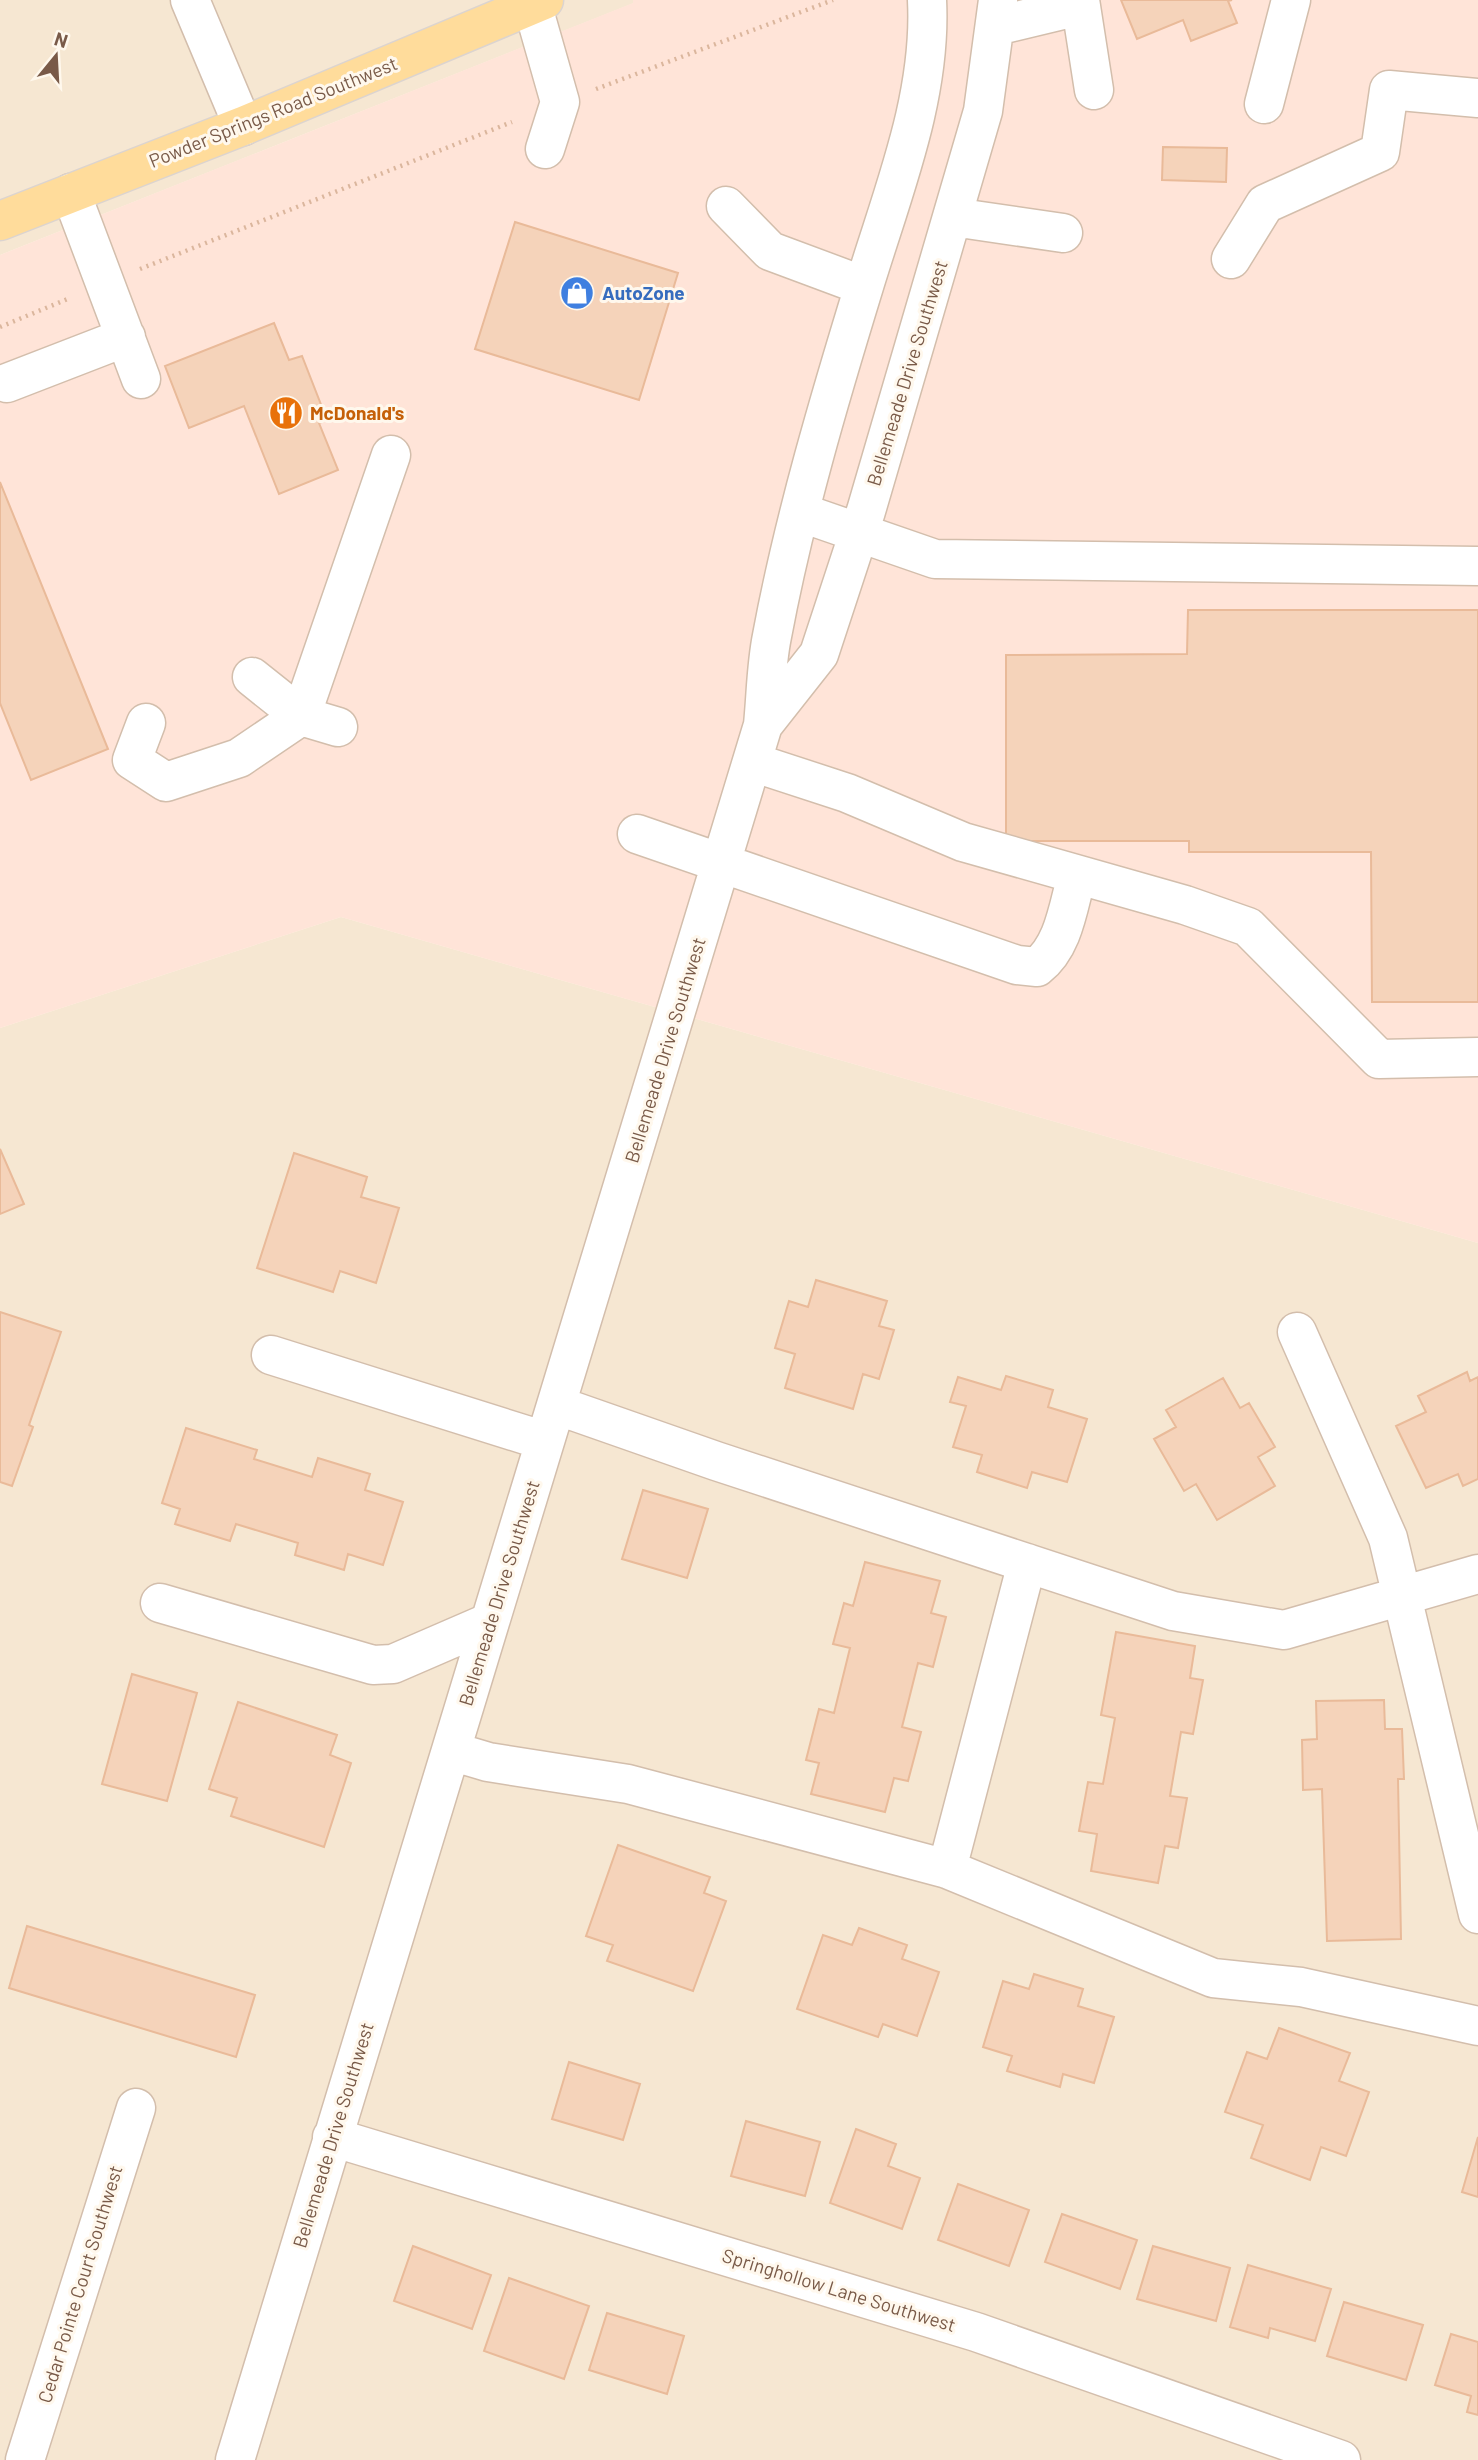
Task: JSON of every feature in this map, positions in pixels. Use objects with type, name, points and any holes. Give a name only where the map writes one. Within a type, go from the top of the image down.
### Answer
[{"type":"main road","name":"Powder Springs Road Southwest","points":[[0,221],[243,126],[536,2]]},
{"type":"street","points":[[190,0],[243,126]]},
{"type":"street","name":"Bellemeade Drive Southwest","points":[[235,2460],[331,2137],[763,725],[771,638],[802,513],[864,286],[918,112],[928,19],[927,0]]},
{"type":"street","points":[[1264,104],[1291,0]]},
{"type":"street","points":[[536,2],[560,103],[545,149]]},
{"type":"street","points":[[997,13],[1079,3],[1094,90]]},
{"type":"street","name":"Bellemeade Drive Southwest","points":[[763,725],[818,654],[859,531],[983,111],[997,13]]},
{"type":"street","points":[[1231,258],[1265,204],[1380,152],[1389,90],[1478,98]]},
{"type":"street","points":[[71,193],[141,379]]},
{"type":"street","points":[[726,206],[770,251],[864,286]]},
{"type":"street","points":[[953,217],[1063,233]]},
{"type":"street","points":[[7,383],[126,337]]},
{"type":"street","points":[[146,723],[132,760],[166,782],[239,758],[301,716],[391,455]]},
{"type":"street","points":[[802,513],[935,559],[1478,566]]},
{"type":"street","points":[[252,677],[301,716],[338,727]]},
{"type":"street","points":[[752,762],[847,793],[963,842],[1185,905],[1248,927],[1379,1059],[1478,1057]]},
{"type":"street","points":[[637,834],[1017,965],[1037,967],[1051,956],[1061,934],[1077,875]]},
{"type":"street","points":[[1297,1332],[1388,1538],[1473,1865],[1478,1914]]},
{"type":"street","points":[[271,1355],[550,1423],[1027,1563],[1173,1611],[1284,1630],[1478,1574]]},
{"type":"street","points":[[947,1869],[1027,1563]]},
{"type":"street","points":[[160,1603],[373,1665],[393,1664],[490,1622]]},
{"type":"street","points":[[451,1751],[488,1762],[628,1784],[947,1869],[1213,1978],[1301,1987],[1478,2026]]},
{"type":"street","name":"Cedar Pointe Court Southwest","points":[[25,2460],[136,2108]]},
{"type":"street","name":"Springhollow Lane Southwest","points":[[331,2137],[976,2332],[1341,2460]]},
{"type":"path","points":[[0,327],[560,103],[833,0]]},
{"type":"shaded area","points":[[0,0],[633,0],[634,3],[0,255]]},
{"type":"shaded area","points":[[633,0],[1478,0],[1478,1243],[341,917],[0,1028],[0,255],[633,3]]},
{"type":"shaded area","points":[[341,917],[1478,1243],[1478,2460],[0,2460],[0,1028]]},
{"type":"building","points":[[1121,0],[1232,0],[1228,1],[1237,23],[1191,41],[1183,20],[1137,39]]},
{"type":"building","points":[[1163,147],[1227,148],[1226,182],[1162,180]]},
{"type":"building","points":[[515,222],[678,273],[639,400],[475,349]]},
{"type":"building","name":"McDonald's","points":[[274,323],[289,360],[302,356],[327,420],[319,423],[338,470],[279,494],[244,406],[189,428],[165,366]]},
{"type":"building","points":[[0,482],[108,749],[31,780],[0,703]]},
{"type":"building","points":[[1188,610],[1478,610],[1478,1002],[1372,1002],[1371,852],[1189,852],[1189,841],[1006,841],[1006,655],[1187,654]]},
{"type":"building","points":[[0,1149],[24,1204],[0,1214]]},
{"type":"building","points":[[294,1153],[367,1177],[361,1197],[399,1208],[376,1283],[340,1271],[333,1292],[257,1268]]},
{"type":"building","points":[[816,1280],[887,1301],[879,1326],[894,1330],[879,1379],[863,1374],[853,1409],[785,1388],[795,1354],[775,1348],[789,1301],[808,1307]]},
{"type":"building","points":[[0,1312],[61,1332],[29,1425],[33,1427],[12,1486],[0,1482]]},
{"type":"building","points":[[1467,1372],[1470,1381],[1478,1377],[1478,1479],[1463,1486],[1458,1474],[1426,1488],[1396,1426],[1426,1412],[1418,1396]]},
{"type":"building","points":[[1006,1376],[1053,1390],[1048,1407],[1087,1419],[1067,1482],[1032,1472],[1027,1488],[977,1472],[982,1455],[953,1447],[966,1406],[950,1402],[958,1377],[1001,1390]]},
{"type":"building","points":[[1223,1378],[1240,1408],[1249,1403],[1275,1447],[1258,1457],[1275,1486],[1217,1520],[1196,1484],[1184,1491],[1154,1439],[1176,1427],[1166,1410]]},
{"type":"building","points":[[186,1428],[257,1450],[254,1459],[312,1477],[318,1458],[370,1474],[365,1490],[403,1502],[383,1565],[348,1554],[344,1570],[295,1555],[298,1543],[236,1524],[230,1541],[175,1524],[180,1509],[162,1503]]},
{"type":"building","points":[[643,1490],[708,1509],[687,1578],[622,1559]]},
{"type":"building","points":[[865,1562],[940,1581],[931,1613],[946,1617],[933,1667],[918,1663],[902,1727],[921,1732],[908,1781],[894,1778],[885,1812],[811,1794],[819,1763],[806,1760],[819,1709],[834,1713],[850,1648],[833,1644],[844,1603],[853,1606]]},
{"type":"building","points":[[1116,1632],[1195,1646],[1190,1678],[1203,1680],[1193,1734],[1181,1732],[1170,1796],[1187,1798],[1178,1848],[1165,1846],[1158,1883],[1091,1871],[1097,1834],[1079,1831],[1088,1782],[1103,1784],[1115,1718],[1101,1715]]},
{"type":"building","points":[[132,1674],[197,1693],[167,1801],[102,1784]]},
{"type":"building","points":[[1384,1700],[1385,1729],[1402,1729],[1404,1779],[1398,1779],[1401,1939],[1327,1941],[1322,1789],[1303,1790],[1302,1740],[1317,1739],[1316,1701]]},
{"type":"building","points":[[238,1702],[337,1735],[330,1755],[351,1763],[324,1847],[231,1816],[237,1798],[209,1789]]},
{"type":"building","points":[[618,1845],[710,1877],[704,1893],[726,1901],[693,1991],[607,1961],[613,1945],[586,1936]]},
{"type":"building","points":[[27,1926],[255,1995],[236,2057],[9,1988]]},
{"type":"building","points":[[859,1928],[907,1945],[902,1959],[939,1972],[917,2036],[883,2024],[878,2037],[797,2009],[823,1935],[852,1945]]},
{"type":"building","points":[[1034,1974],[1083,1989],[1078,2006],[1114,2017],[1094,2083],[1063,2074],[1060,2087],[1007,2071],[1012,2056],[983,2047],[1003,1981],[1029,1989]]},
{"type":"building","points":[[1279,2028],[1350,2053],[1339,2081],[1369,2092],[1346,2156],[1321,2147],[1310,2180],[1251,2158],[1263,2125],[1225,2112],[1247,2052],[1267,2059]]},
{"type":"building","points":[[569,2062],[640,2084],[623,2140],[552,2119]]},
{"type":"building","points":[[746,2121],[820,2142],[805,2196],[731,2176]]},
{"type":"building","points":[[856,2129],[896,2144],[888,2166],[920,2178],[902,2229],[830,2203]]},
{"type":"building","points":[[1478,2137],[1478,2197],[1462,2192]]},
{"type":"building","points":[[958,2184],[1029,2210],[1009,2266],[938,2240]]},
{"type":"building","points":[[1062,2214],[1137,2240],[1120,2289],[1045,2262]]},
{"type":"building","points":[[413,2246],[491,2275],[472,2329],[394,2301]]},
{"type":"building","points":[[1153,2246],[1230,2268],[1216,2321],[1137,2299]]},
{"type":"building","points":[[1248,2265],[1331,2289],[1315,2341],[1270,2328],[1268,2338],[1230,2327]]},
{"type":"building","points":[[509,2278],[589,2306],[564,2379],[484,2351]]},
{"type":"building","points":[[1344,2302],[1423,2325],[1406,2380],[1327,2356]]},
{"type":"building","points":[[607,2313],[684,2336],[667,2394],[589,2370]]},
{"type":"building","points":[[1451,2334],[1478,2342],[1478,2415],[1467,2412],[1471,2396],[1435,2385]]},
{"type":"place","name":"AutoZone","points":[[577,293]]},
{"type":"place","name":"McDonald's","points":[[286,413]]}]
